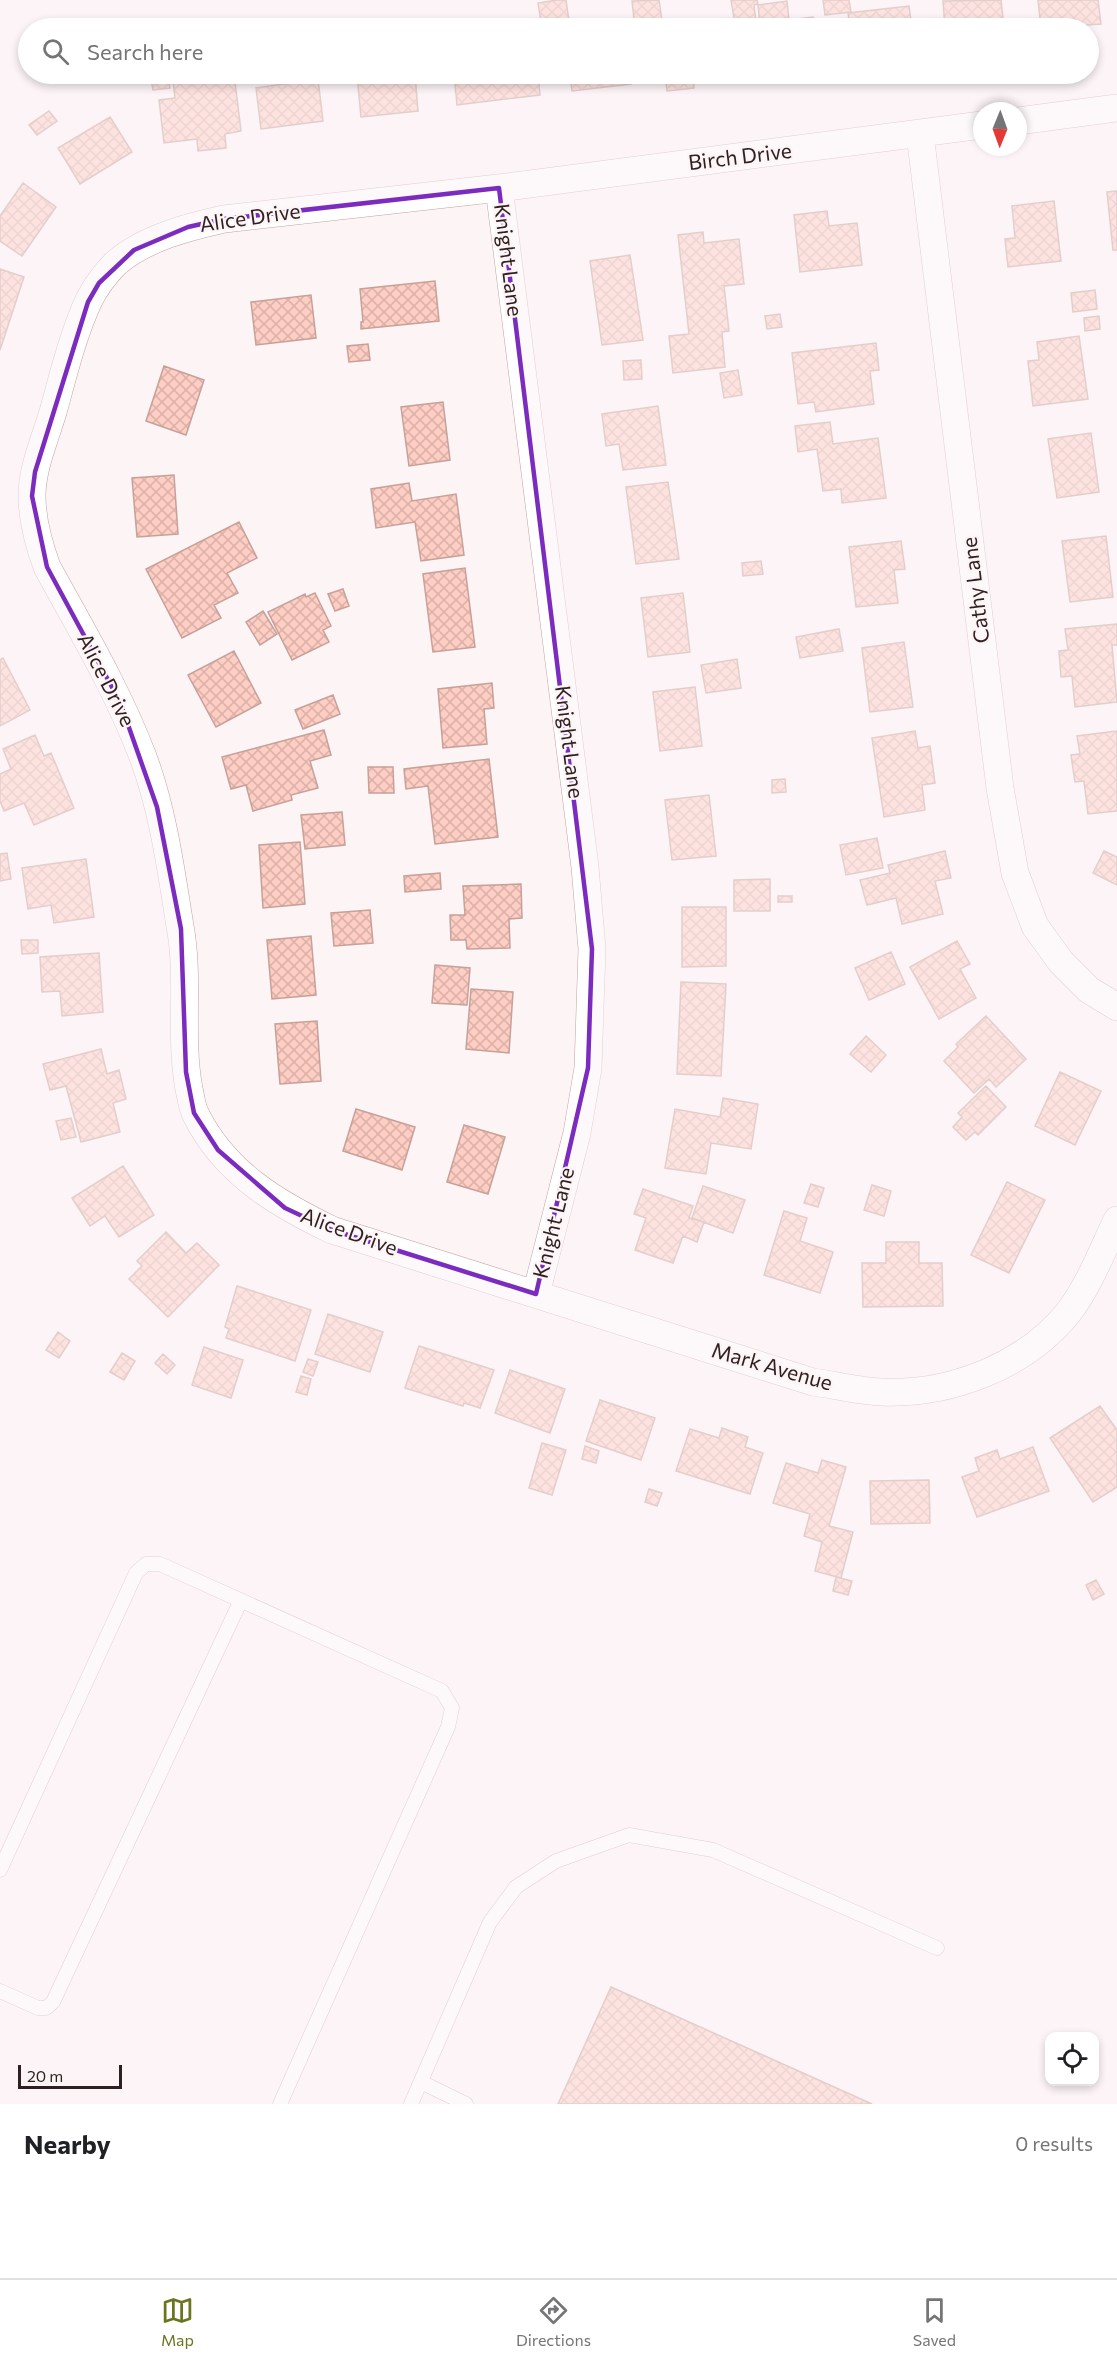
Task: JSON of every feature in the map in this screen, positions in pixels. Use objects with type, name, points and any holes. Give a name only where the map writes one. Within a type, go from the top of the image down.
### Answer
[{"type":"street","points":[[1027,120],[1117,108]]},
{"type":"street","name":"Birch Drive","points":[[499,188],[973,126]]},
{"type":"street","name":"Cathy Lane","points":[[920,134],[1000,788],[1015,873],[1035,926],[1061,962],[1089,990],[1117,1007]]},
{"type":"street","name":"Alice Drive","points":[[499,188],[224,219],[188,227],[134,250],[116,264],[99,283],[88,302],[35,472],[32,496],[39,544],[47,567],[120,702],[144,759],[157,807],[181,929],[186,1072],[194,1113],[218,1150],[250,1182],[285,1208],[332,1230],[536,1294]]},
{"type":"street","name":"Knight Lane","points":[[499,188],[582,844],[592,949],[588,1068],[577,1133],[536,1294]]},
{"type":"street","name":"Mark Avenue","points":[[536,1294],[813,1382],[881,1392],[927,1390],[967,1381],[1008,1362],[1044,1337],[1068,1313],[1087,1284],[1117,1221]]},
{"type":"lane","points":[[0,1870],[136,1573],[146,1564],[160,1564],[442,1692],[452,1708],[448,1727],[280,2104]]},
{"type":"lane","points":[[0,1991],[38,2008],[46,2008],[53,2002],[242,1600]]},
{"type":"lane","points":[[411,2104],[490,1922],[516,1887],[556,1861],[629,1836],[713,1850],[937,1948]]},
{"type":"lane","points":[[421,2082],[466,2104]]},
{"type":"highlighted area","points":[[499,188],[592,949],[588,1068],[536,1294],[332,1230],[285,1208],[218,1150],[194,1113],[186,1072],[181,929],[157,807],[120,702],[47,567],[32,496],[35,472],[88,302],[99,283],[134,250],[188,227],[224,219]]},
{"type":"building","points":[[566,0],[569,18],[540,18],[538,3]]},
{"type":"building","points":[[659,0],[662,18],[634,18],[632,1]]},
{"type":"building","points":[[731,0],[757,0],[758,4],[754,5],[756,18],[734,18]]},
{"type":"building","points":[[823,0],[849,0],[851,12],[825,15]]},
{"type":"building","points":[[1001,0],[1003,18],[944,18],[943,1]]},
{"type":"building","points":[[1038,0],[1098,0],[1101,24],[1099,24],[1099,18],[1040,18]]},
{"type":"building","points":[[787,1],[789,18],[759,18],[758,5]]},
{"type":"building","points":[[909,6],[911,18],[849,18],[848,13]]},
{"type":"building","points":[[152,84],[169,84],[170,88],[153,90]]},
{"type":"building","points":[[173,84],[235,84],[241,131],[225,134],[226,148],[198,151],[197,139],[164,143],[159,100],[175,98]]},
{"type":"building","points":[[284,84],[319,84],[323,121],[261,129],[256,88]]},
{"type":"building","points":[[358,84],[416,84],[418,111],[361,117]]},
{"type":"building","points":[[455,84],[539,84],[540,95],[457,105]]},
{"type":"building","points":[[571,84],[631,84],[572,91]]},
{"type":"building","points":[[666,84],[694,84],[694,88],[667,91]]},
{"type":"building","points":[[49,111],[57,121],[37,135],[29,125]]},
{"type":"building","points":[[110,117],[132,152],[80,184],[58,148]]},
{"type":"building","points":[[23,183],[56,207],[22,256],[0,241],[0,216]]},
{"type":"building","points":[[1117,191],[1117,250],[1113,250],[1107,192]]},
{"type":"building","points":[[1054,201],[1061,261],[1008,267],[1005,239],[1015,238],[1012,206]]},
{"type":"building","points":[[827,211],[829,226],[857,223],[862,265],[800,272],[794,215]]},
{"type":"building","points":[[703,232],[704,243],[739,239],[744,284],[724,286],[729,331],[722,332],[725,367],[673,373],[669,336],[689,334],[678,235]]},
{"type":"building","points":[[630,255],[643,340],[602,345],[590,261]]},
{"type":"building","points":[[0,269],[24,277],[0,350]]},
{"type":"building","points":[[435,281],[439,321],[361,329],[361,322],[363,322],[360,289]]},
{"type":"building","points":[[1095,290],[1097,309],[1073,312],[1071,293]]},
{"type":"building","points":[[311,295],[316,338],[256,345],[251,302]]},
{"type":"building","points":[[780,314],[782,327],[767,329],[765,316]]},
{"type":"building","points":[[1099,316],[1100,329],[1085,331],[1084,318]]},
{"type":"building","points":[[1079,336],[1088,399],[1033,406],[1028,361],[1039,360],[1037,342]]},
{"type":"building","points":[[876,343],[879,370],[870,371],[874,404],[816,412],[814,402],[798,404],[792,353]]},
{"type":"building","points":[[368,344],[370,360],[349,362],[347,346]]},
{"type":"building","points":[[641,360],[642,379],[624,380],[623,361]]},
{"type":"building","points":[[164,366],[204,380],[186,435],[146,421]]},
{"type":"building","points":[[738,370],[742,395],[724,398],[720,373]]},
{"type":"building","points":[[443,402],[450,460],[409,466],[401,407]]},
{"type":"building","points":[[658,406],[666,465],[623,470],[619,444],[606,446],[602,414]]},
{"type":"building","points":[[830,422],[833,444],[878,438],[886,498],[842,503],[841,489],[823,491],[817,449],[798,452],[795,426]]},
{"type":"building","points":[[1091,433],[1099,492],[1057,498],[1048,439]]},
{"type":"building","points":[[174,475],[178,534],[137,537],[132,478]]},
{"type":"building","points":[[668,482],[679,559],[636,564],[626,487]]},
{"type":"building","points":[[409,483],[412,501],[456,494],[464,555],[421,561],[415,522],[376,528],[371,489]]},
{"type":"building","points":[[239,522],[257,558],[227,573],[238,593],[214,605],[221,618],[182,638],[146,569]]},
{"type":"building","points":[[1106,536],[1113,597],[1070,602],[1062,541]]},
{"type":"building","points":[[901,541],[905,569],[894,570],[898,603],[856,607],[849,547]]},
{"type":"building","points":[[761,561],[763,574],[743,576],[742,563]]},
{"type":"building","points":[[465,568],[475,647],[433,652],[423,574]]},
{"type":"building","points":[[343,589],[349,606],[335,611],[328,594]]},
{"type":"building","points":[[315,593],[331,626],[323,630],[329,642],[292,660],[268,612],[305,594],[306,597]]},
{"type":"building","points":[[683,593],[690,652],[648,657],[641,598]]},
{"type":"building","points":[[263,611],[277,634],[260,645],[246,622]]},
{"type":"building","points":[[1117,624],[1117,645],[1112,645],[1117,702],[1075,707],[1072,676],[1061,677],[1059,651],[1068,650],[1065,629]]},
{"type":"building","points":[[839,629],[843,651],[800,658],[796,637]]},
{"type":"building","points":[[904,642],[913,707],[870,712],[862,648]]},
{"type":"building","points":[[234,651],[261,703],[216,727],[188,675]]},
{"type":"building","points":[[3,658],[30,710],[0,726],[0,660]]},
{"type":"building","points":[[737,659],[741,688],[706,693],[701,665]]},
{"type":"building","points":[[492,683],[494,708],[484,709],[487,744],[443,748],[438,689]]},
{"type":"building","points":[[695,687],[702,746],[660,751],[653,692]]},
{"type":"building","points":[[333,695],[340,714],[303,729],[295,710]]},
{"type":"building","points":[[324,730],[331,755],[310,761],[318,788],[291,795],[292,800],[253,811],[246,785],[231,789],[222,757]]},
{"type":"building","points":[[915,731],[918,748],[930,746],[935,783],[922,785],[925,810],[884,817],[872,738]]},
{"type":"building","points":[[1117,731],[1117,811],[1088,814],[1084,781],[1075,782],[1071,755],[1080,754],[1077,736]]},
{"type":"building","points":[[35,735],[44,756],[51,753],[74,808],[34,825],[24,803],[4,811],[0,801],[0,774],[11,769],[3,749]]},
{"type":"building","points":[[489,759],[498,837],[435,844],[428,786],[406,789],[404,769]]},
{"type":"building","points":[[368,767],[393,767],[394,793],[369,793]]},
{"type":"building","points":[[785,779],[786,792],[772,793],[772,780]]},
{"type":"building","points":[[709,795],[716,856],[672,860],[665,800]]},
{"type":"building","points":[[342,812],[345,845],[305,849],[301,815]]},
{"type":"building","points":[[877,838],[883,868],[846,875],[840,845]]},
{"type":"building","points":[[300,842],[305,904],[263,908],[259,845]]},
{"type":"building","points":[[945,851],[951,878],[935,881],[943,914],[902,924],[896,898],[867,905],[860,880],[890,873],[888,865]]},
{"type":"building","points":[[1104,851],[1117,857],[1117,885],[1093,873]]},
{"type":"building","points":[[7,853],[11,879],[0,881],[0,854]]},
{"type":"building","points":[[86,859],[94,917],[54,923],[51,905],[28,909],[22,868]]},
{"type":"building","points":[[440,873],[441,889],[405,892],[404,876]]},
{"type":"building","points":[[770,879],[770,911],[734,911],[734,880]]},
{"type":"building","points":[[521,884],[522,918],[509,919],[510,948],[467,949],[466,940],[451,940],[450,915],[465,915],[463,886]]},
{"type":"building","points":[[778,896],[792,896],[792,902],[778,902]]},
{"type":"building","points":[[682,907],[726,907],[726,966],[682,967]]},
{"type":"building","points":[[370,910],[373,943],[334,946],[331,913]]},
{"type":"building","points":[[311,936],[316,995],[272,999],[267,940]]},
{"type":"building","points":[[21,940],[38,940],[38,953],[22,954]]},
{"type":"building","points":[[957,941],[970,964],[960,969],[976,998],[939,1019],[910,967]]},
{"type":"building","points":[[891,952],[905,984],[869,1000],[855,968]]},
{"type":"building","points":[[99,953],[103,1012],[62,1016],[60,991],[42,992],[40,957]]},
{"type":"building","points":[[435,965],[470,968],[467,1005],[432,1003]]},
{"type":"building","points":[[681,982],[726,984],[721,1076],[677,1074]]},
{"type":"building","points":[[471,989],[513,992],[509,1053],[466,1049]]},
{"type":"building","points":[[986,1016],[1026,1059],[996,1087],[989,1079],[974,1093],[944,1061],[958,1047],[956,1044]]},
{"type":"building","points":[[317,1021],[321,1081],[280,1084],[275,1024]]},
{"type":"building","points":[[866,1036],[886,1055],[871,1072],[850,1054]]},
{"type":"building","points":[[101,1049],[107,1074],[119,1070],[126,1099],[113,1103],[120,1132],[81,1142],[66,1086],[50,1090],[43,1064]]},
{"type":"building","points":[[1060,1072],[1101,1091],[1075,1145],[1035,1126]]},
{"type":"building","points":[[986,1086],[1006,1107],[978,1135],[975,1132],[966,1140],[953,1127],[962,1117],[958,1113]]},
{"type":"building","points":[[723,1098],[758,1104],[751,1149],[711,1143],[706,1174],[665,1168],[675,1109],[720,1117]]},
{"type":"building","points":[[356,1109],[415,1127],[402,1170],[343,1151]]},
{"type":"building","points":[[71,1118],[76,1137],[61,1140],[56,1121]]},
{"type":"building","points":[[464,1125],[505,1137],[488,1194],[447,1182]]},
{"type":"building","points":[[123,1166],[154,1215],[119,1237],[105,1216],[90,1226],[72,1198]]},
{"type":"building","points":[[1007,1182],[1045,1200],[1009,1273],[971,1255]]},
{"type":"building","points":[[811,1184],[824,1188],[818,1207],[804,1203]]},
{"type":"building","points":[[872,1185],[891,1191],[884,1216],[864,1210]]},
{"type":"building","points":[[703,1186],[745,1200],[733,1233],[692,1218]]},
{"type":"building","points":[[643,1189],[693,1206],[689,1218],[704,1222],[697,1242],[683,1236],[673,1263],[635,1250],[646,1218],[634,1214]]},
{"type":"building","points":[[784,1211],[807,1218],[800,1241],[833,1252],[820,1293],[764,1275]]},
{"type":"building","points":[[166,1232],[186,1253],[197,1243],[219,1265],[168,1317],[129,1279],[142,1266],[137,1261]]},
{"type":"building","points":[[886,1242],[919,1242],[919,1263],[942,1263],[943,1306],[863,1307],[862,1263],[886,1263]]},
{"type":"building","points":[[237,1286],[311,1310],[295,1361],[226,1338],[229,1329],[225,1327]]},
{"type":"building","points":[[328,1314],[383,1332],[370,1372],[315,1354]]},
{"type":"building","points":[[58,1332],[70,1341],[59,1358],[46,1350]]},
{"type":"building","points":[[419,1346],[494,1370],[480,1408],[464,1403],[463,1406],[405,1388]]},
{"type":"building","points":[[204,1347],[243,1360],[231,1398],[192,1385]]},
{"type":"building","points":[[122,1353],[135,1361],[124,1380],[110,1372]]},
{"type":"building","points":[[163,1354],[175,1365],[167,1374],[155,1363]]},
{"type":"building","points":[[308,1359],[318,1362],[313,1376],[303,1372]]},
{"type":"building","points":[[510,1370],[565,1389],[550,1433],[495,1413]]},
{"type":"building","points":[[301,1376],[311,1379],[307,1395],[296,1392]]},
{"type":"building","points":[[600,1400],[655,1418],[641,1460],[586,1441]]},
{"type":"building","points":[[1100,1406],[1117,1430],[1117,1487],[1093,1502],[1050,1438]]},
{"type":"building","points":[[722,1428],[748,1437],[745,1447],[763,1453],[750,1494],[676,1471],[690,1429],[719,1438]]},
{"type":"building","points":[[542,1443],[566,1450],[552,1495],[529,1488]]},
{"type":"building","points":[[585,1446],[599,1451],[596,1463],[582,1459]]},
{"type":"building","points":[[1033,1447],[1049,1491],[977,1517],[962,1477],[979,1471],[975,1458],[997,1450],[1000,1459]]},
{"type":"building","points":[[822,1460],[846,1467],[829,1526],[853,1532],[841,1578],[815,1571],[822,1542],[804,1536],[810,1514],[773,1503],[786,1463],[818,1473]]},
{"type":"building","points":[[929,1480],[930,1523],[871,1524],[870,1481]]},
{"type":"building","points":[[649,1489],[662,1493],[657,1506],[645,1502]]},
{"type":"building","points":[[836,1577],[852,1581],[848,1595],[833,1591]]},
{"type":"building","points":[[1096,1580],[1104,1594],[1093,1600],[1086,1585]]},
{"type":"building","points":[[611,1987],[872,2104],[558,2104]]}]
